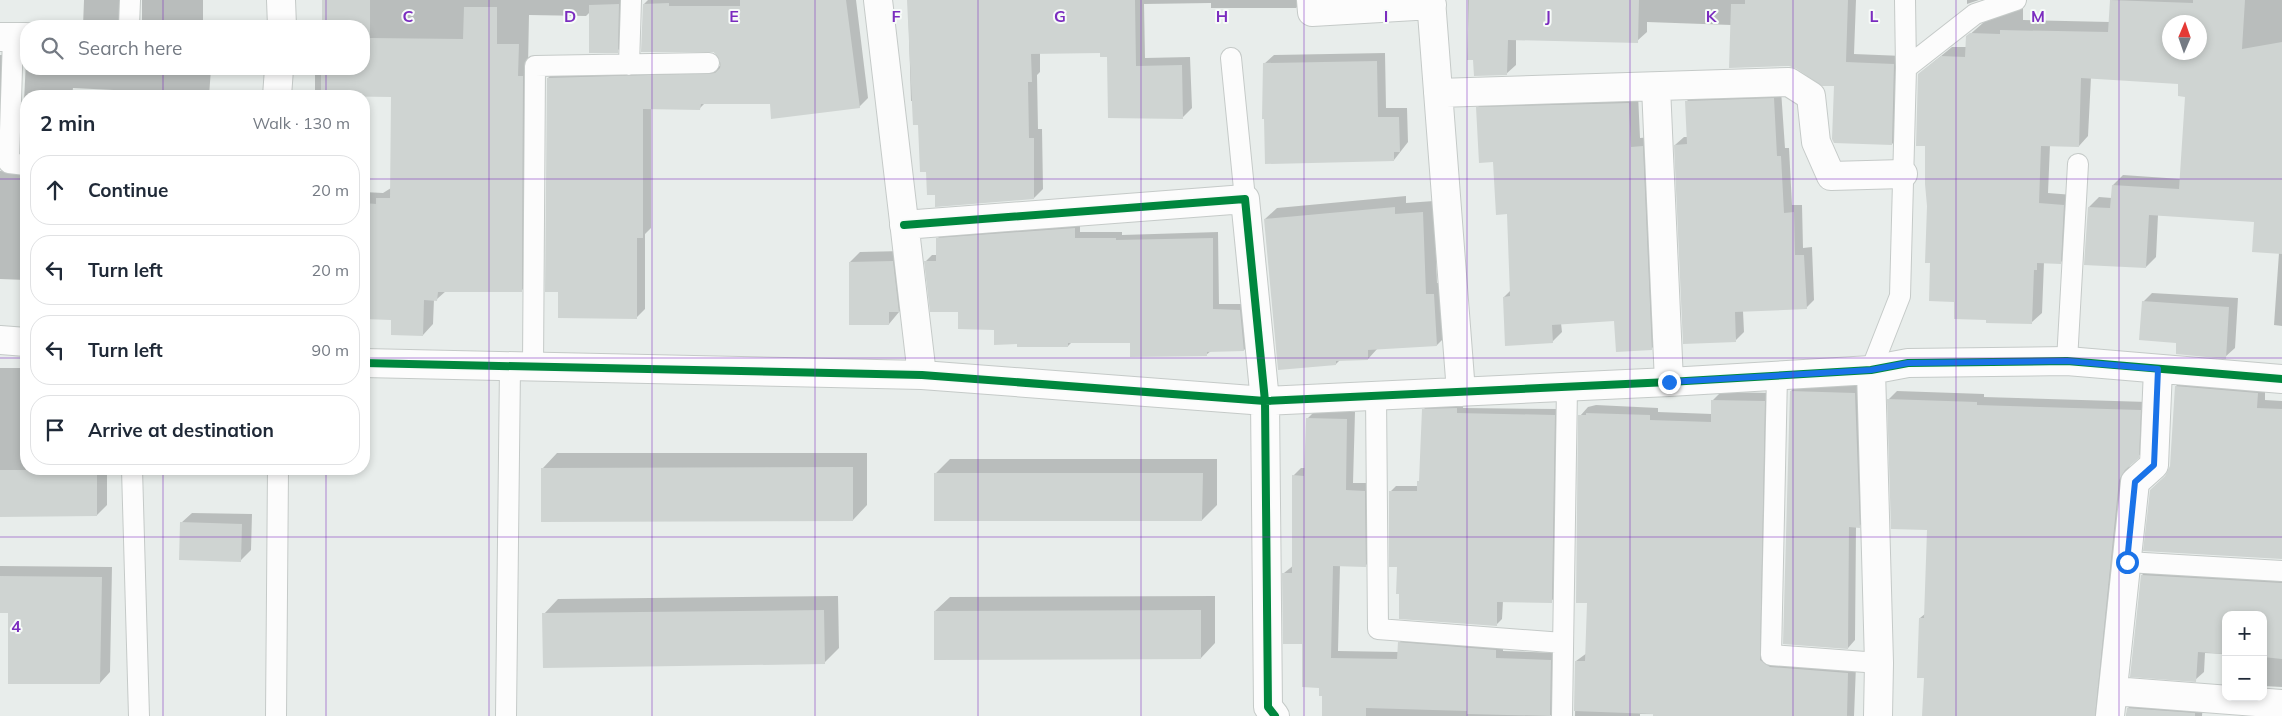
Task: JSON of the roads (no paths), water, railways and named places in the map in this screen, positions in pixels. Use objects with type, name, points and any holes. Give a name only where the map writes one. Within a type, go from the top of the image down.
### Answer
[{"type":"street","points":[[281,0],[282,20]]},
{"type":"street","points":[[878,0],[922,375]]},
{"type":"street","points":[[1311,0],[1312,12],[1431,2],[1461,392]]},
{"type":"street","points":[[277,90],[279,75]]},
{"type":"street","points":[[1438,93],[1789,82],[1812,96],[1816,142],[1832,176],[1903,174]]},
{"type":"street","points":[[1656,86],[1669,382]]},
{"type":"street","points":[[904,225],[1245,199],[1265,401],[1270,713]]},
{"type":"street","points":[[0,340],[20,342]]},
{"type":"street","points":[[370,363],[922,375],[1265,401],[1669,382],[1871,370],[1908,363],[2067,361],[2282,380]]},
{"type":"street","points":[[2158,369],[2154,465],[2135,482],[2111,704],[2282,704]]},
{"type":"street","points":[[1871,370],[1879,663],[1878,716]]},
{"type":"lane","points":[[130,0],[130,20]]},
{"type":"lane","points":[[629,65],[631,0]]},
{"type":"lane","points":[[1871,370],[1900,296],[1906,68],[1905,0]]},
{"type":"lane","points":[[1906,68],[1974,14],[2016,0]]},
{"type":"lane","points":[[13,37],[9,164],[20,165]]},
{"type":"lane","points":[[1231,58],[1245,199]]},
{"type":"lane","points":[[506,716],[535,66],[708,63]]},
{"type":"lane","points":[[2067,361],[2078,164]]},
{"type":"lane","points":[[1777,375],[1771,655],[1879,663]]},
{"type":"lane","points":[[1562,716],[1567,387]]},
{"type":"lane","points":[[1376,395],[1378,629],[1564,643]]},
{"type":"lane","points":[[132,475],[139,716]]},
{"type":"lane","points":[[276,716],[278,475]]},
{"type":"lane","points":[[2127,562],[2282,572]]}]
